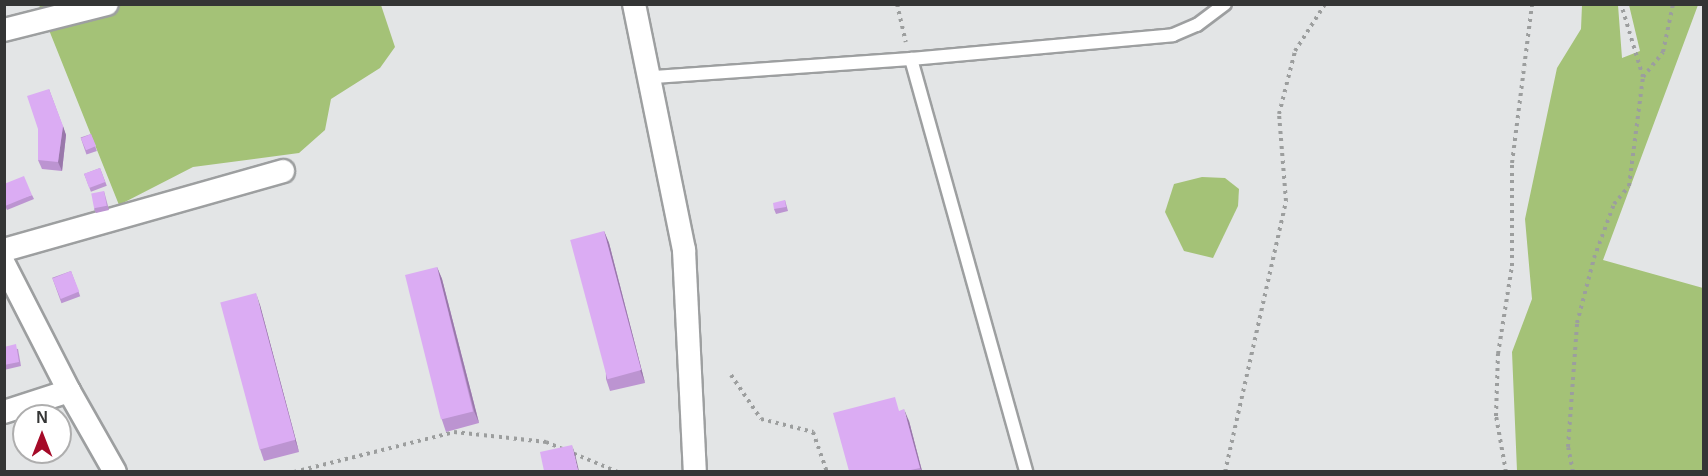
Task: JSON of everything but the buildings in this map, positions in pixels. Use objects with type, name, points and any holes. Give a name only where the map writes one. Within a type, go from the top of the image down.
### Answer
[{"type":"street","points":[[4,30],[107,4]]},
{"type":"street","points":[[634,4],[653,78],[684,250],[695,471]]},
{"type":"street","points":[[4,250],[283,171]]},
{"type":"street","points":[[4,264],[69,391],[116,471]]},
{"type":"street","points":[[4,412],[69,391]]},
{"type":"lane","points":[[653,78],[911,59],[1173,34],[1197,26],[1225,4]]},
{"type":"lane","points":[[911,59],[1026,471]]},
{"type":"path","points":[[897,4],[911,59]]},
{"type":"path","points":[[1225,471],[1286,201],[1279,114],[1295,51],[1325,4]]},
{"type":"path","points":[[1506,471],[1496,416],[1498,354],[1512,266],[1512,163],[1532,4]]},
{"type":"path","points":[[1573,471],[1568,447],[1577,323],[1594,258],[1614,204],[1629,186],[1643,77],[1621,4]]},
{"type":"path","points":[[1643,77],[1663,52],[1673,4]]},
{"type":"path","points":[[731,375],[761,419],[813,432],[827,471]]},
{"type":"path","points":[[294,471],[454,432],[567,447],[618,471]]},
{"type":"green space","points":[[39,5],[381,5],[395,47],[380,68],[331,99],[325,130],[299,153],[193,167],[119,205]]},
{"type":"green space","points":[[1582,5],[1618,5],[1622,58],[1640,51],[1629,5],[1698,5],[1603,260],[1703,288],[1703,471],[1517,471],[1512,352],[1532,299],[1525,219],[1557,68],[1581,29]]},
{"type":"green space","points":[[1202,177],[1225,178],[1239,189],[1238,206],[1213,258],[1184,251],[1165,212],[1174,184]]}]
